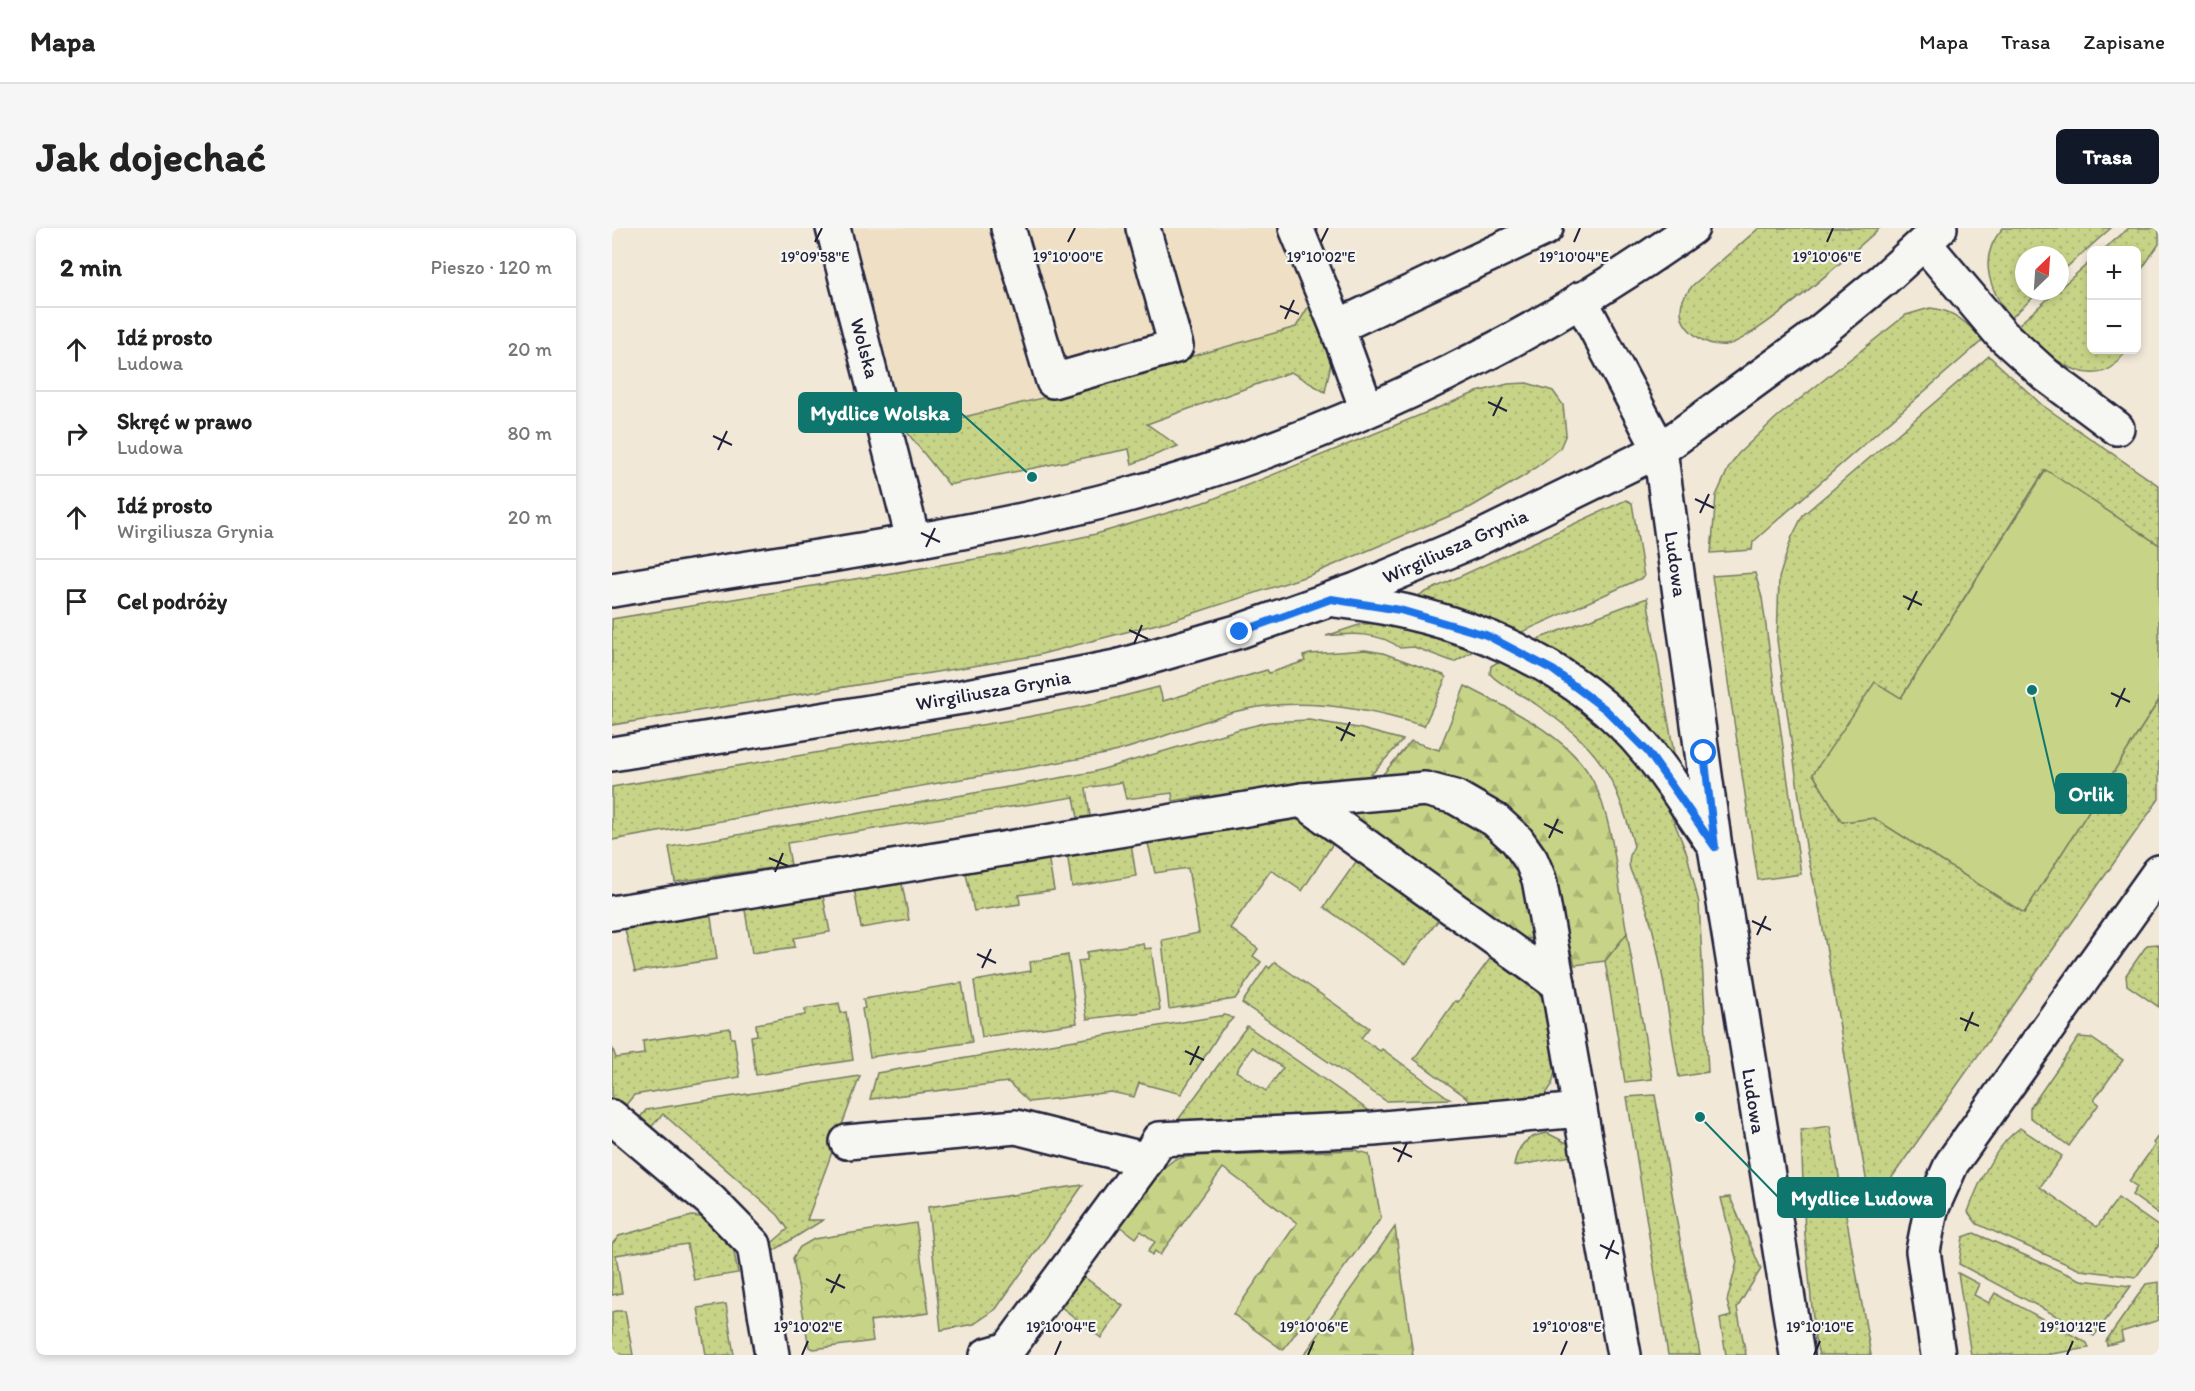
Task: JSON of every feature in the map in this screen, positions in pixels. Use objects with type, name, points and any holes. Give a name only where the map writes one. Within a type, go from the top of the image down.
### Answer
[{"type":"street","name":"Wolska","points":[[834,228],[914,539]]},
{"type":"street","points":[[1008,228],[1053,381],[1176,346],[1143,228]]},
{"type":"street","points":[[1296,228],[1367,410]]},
{"type":"street","points":[[1336,327],[1546,228]]},
{"type":"street","points":[[612,590],[1034,517],[1140,491],[1259,452],[1367,410],[1468,362],[1580,299],[1689,229]]},
{"type":"street","points":[[1932,236],[2001,334],[2046,375],[2117,428]]},
{"type":"street","name":"Wirgiliusza Grynia","points":[[612,754],[962,697],[1082,674],[1240,632],[1331,599],[1473,541],[1660,450],[1810,340],[1932,236]]},
{"type":"street","name":"Ludowa","points":[[1580,299],[1660,450],[1715,847],[1797,1355]]},
{"type":"street","name":"Ludowa","points":[[1331,599],[1371,604],[1459,625],[1530,656],[1553,670],[1605,709],[1648,752],[1715,847]]},
{"type":"street","points":[[612,913],[1302,800],[1425,789],[1455,797],[1496,820],[1517,840],[1531,860],[1539,879],[1624,1355]]},
{"type":"street","points":[[1302,800],[1558,984]]},
{"type":"street","points":[[1938,1355],[1923,1251],[1931,1210],[1939,1186],[1952,1163],[2159,872]]},
{"type":"street","points":[[987,1355],[1008,1349],[1147,1160],[1159,1139],[1373,1129],[1580,1110]]},
{"type":"street","points":[[612,1117],[710,1200],[754,1245],[772,1355]]},
{"type":"street","points":[[847,1142],[1016,1127],[1147,1160]]},
{"type":"shaded area","points":[[853,228],[1293,228],[1313,299],[1297,327],[1059,394],[906,431]]},
{"type":"green space","points":[[1759,228],[1880,228],[1804,294],[1759,328],[1740,340],[1726,345],[1703,340],[1685,324],[1681,309],[1683,299],[1693,285]]},
{"type":"green space","points":[[2003,228],[2111,228],[2091,246],[2087,246],[2087,249],[2069,265],[2069,246],[2015,246],[2015,300],[2030,300],[2011,318],[1997,296],[1989,273],[1990,250]]},
{"type":"green space","points":[[2129,228],[2159,228],[2159,244],[2141,270],[2141,246],[2108,246]]},
{"type":"green space","points":[[2087,264],[2087,354],[2124,354],[2111,368],[2099,373],[2086,373],[2060,362],[2047,353],[2018,325],[2047,300],[2069,300],[2069,280]]},
{"type":"green space","points":[[1313,299],[1331,363],[1325,392],[1291,372],[1147,424],[1178,446],[1132,464],[1129,449],[949,485],[906,431],[1059,394],[1296,327]]},
{"type":"green space","points":[[1930,308],[1946,311],[1960,318],[1983,340],[1753,542],[1752,550],[1711,553],[1716,496],[1728,469],[1738,454],[1777,417],[1906,315]]},
{"type":"green space","points":[[1989,356],[2042,405],[2159,486],[2159,545],[2045,470],[1901,698],[1813,774],[1842,822],[1874,818],[2024,913],[2159,700],[2159,799],[1871,1207],[1818,900],[1807,853],[1777,640],[1779,578],[1791,539],[1803,515]]},
{"type":"green space","points":[[1527,383],[1553,391],[1563,405],[1566,434],[1560,448],[1551,456],[1524,476],[1471,507],[1310,575],[1176,619],[1034,656],[612,725],[612,619],[1006,554],[1096,534],[1208,501],[1477,392],[1508,384]]},
{"type":"green space","points":[[2046,470],[2159,545],[2159,700],[2024,913],[1874,818],[1842,822],[1813,774],[1875,682],[1901,698]]},
{"type":"green space","points":[[1626,500],[1632,503],[1644,577],[1513,636],[1413,598]]},
{"type":"green space","points":[[1755,573],[1762,598],[1801,874],[1758,880],[1712,576]]},
{"type":"green space","points":[[1647,598],[1676,765],[1533,644],[1540,638]]},
{"type":"green space","points":[[1391,623],[1482,646],[1454,662],[1414,647],[1400,648],[1374,636],[1346,634],[1326,636],[1362,624]]},
{"type":"green space","points":[[1365,650],[1383,653],[1444,675],[1446,678],[1424,726],[1348,708],[1296,704],[1270,705],[1220,716],[1106,754],[612,840],[612,787],[1011,720],[1085,706],[1159,687],[1163,701],[1267,670],[1269,673],[1305,661],[1303,656],[1310,654]]},
{"type":"green space","points":[[1508,656],[1623,740],[1668,807],[1687,854],[1699,903],[1708,1072],[1679,1077],[1651,921],[1630,868],[1630,854],[1634,846],[1611,780],[1601,764],[1575,734],[1490,674],[1491,666]]},
{"type":"green space","points":[[1465,686],[1518,714],[1554,737],[1583,765],[1593,781],[1611,835],[1627,933],[1605,961],[1575,965],[1546,867],[1527,838],[1379,779],[1411,741],[1439,750]]},
{"type":"green space","points":[[1309,720],[1358,728],[1403,740],[1366,780],[1206,804],[1204,796],[1173,801],[1172,793],[1126,799],[1122,782],[1086,788],[1090,816],[1078,818],[1074,797],[787,843],[791,865],[675,882],[669,847],[1093,772],[1269,722]]},
{"type":"green space","points":[[1407,800],[1470,817],[1523,867],[1533,936],[1524,942],[1333,809]]},
{"type":"green space","points":[[1292,818],[1309,824],[1334,842],[1302,891],[1271,870],[1230,928],[1258,949],[1253,956],[1261,962],[1235,999],[1169,1009],[1162,940],[1199,933],[1188,868],[1155,873],[1147,839]]},
{"type":"green space","points":[[1131,843],[1136,876],[1072,887],[1067,852]]},
{"type":"green space","points":[[1048,856],[1054,890],[1019,895],[1020,904],[974,911],[965,869]]},
{"type":"green space","points":[[1358,859],[1440,918],[1405,964],[1324,907]]},
{"type":"green space","points":[[901,879],[909,920],[861,928],[854,888]]},
{"type":"green space","points":[[822,891],[830,932],[794,938],[795,947],[752,953],[744,904]]},
{"type":"green space","points":[[710,910],[717,959],[635,972],[624,925]]},
{"type":"green space","points":[[1627,933],[1652,1079],[1625,1082],[1605,961]]},
{"type":"green space","points":[[1143,943],[1144,949],[1151,948],[1160,1010],[1087,1019],[1078,961],[1087,960],[1087,952]]},
{"type":"green space","points":[[2157,944],[2159,946],[2159,1007],[2127,985],[2126,975],[2147,945]]},
{"type":"green space","points":[[1068,955],[1077,1023],[982,1037],[974,981],[1031,971],[1030,962]]},
{"type":"green space","points":[[1492,956],[1524,979],[1545,1000],[1556,1067],[1552,1085],[1543,1098],[1477,1105],[1414,1059],[1455,1001],[1458,1002]]},
{"type":"green space","points":[[1275,962],[1369,1028],[1361,1038],[1380,1051],[1382,1049],[1450,1099],[1386,1101],[1242,1003],[1267,966],[1270,968]]},
{"type":"green space","points":[[962,983],[972,1042],[870,1057],[862,1009],[865,1008],[863,999]]},
{"type":"green space","points":[[839,1003],[841,1013],[846,1012],[853,1060],[756,1075],[751,1036],[757,1035],[756,1024],[805,1015],[805,1009]]},
{"type":"green space","points":[[1225,1015],[1233,1018],[1221,1031],[1181,1094],[1139,1083],[1134,1097],[1111,1092],[1029,1102],[1008,1082],[870,1099],[877,1073]]},
{"type":"green space","points":[[1247,1026],[1368,1110],[1373,1116],[1175,1124]],"holes":[[[1252,1047],[1283,1068],[1266,1091],[1236,1071]]]},
{"type":"green space","points":[[730,1028],[731,1038],[734,1038],[740,1077],[634,1095],[620,1112],[612,1105],[612,1047],[616,1058],[644,1054],[643,1041]]},
{"type":"green space","points":[[2079,1037],[2091,1038],[2123,1060],[2094,1100],[2099,1104],[2069,1146],[2030,1117],[2030,1108]]},
{"type":"green space","points":[[860,1076],[807,1220],[823,1220],[770,1253],[766,1248],[788,1229],[778,1215],[663,1114],[645,1134],[634,1125],[646,1110]]},
{"type":"green space","points":[[1655,1095],[1700,1355],[1668,1355],[1627,1097]]},
{"type":"green space","points":[[1830,1126],[1871,1355],[1819,1355],[1815,1339],[1805,1235],[1801,1130]]},
{"type":"green space","points":[[2020,1128],[2062,1156],[2040,1187],[2097,1227],[2118,1198],[2159,1227],[2159,1245],[2136,1277],[2080,1270],[1977,1224],[1968,1212],[1977,1190],[1995,1155]]},
{"type":"green space","points":[[1547,1133],[1571,1145],[1572,1156],[1514,1166],[1517,1153],[1528,1139]]},
{"type":"green space","points":[[2159,1135],[2159,1214],[2132,1195],[2137,1187],[2129,1181],[2155,1145],[2153,1143]]},
{"type":"green space","points":[[1355,1150],[1369,1154],[1381,1218],[1283,1350],[1233,1314],[1297,1223],[1223,1168],[1160,1255],[1155,1251],[1152,1255],[1148,1251],[1155,1242],[1141,1231],[1136,1238],[1120,1226],[1162,1169],[1175,1159],[1195,1156]]},
{"type":"green space","points":[[1083,1185],[996,1309],[974,1324],[941,1330],[928,1207]]},
{"type":"green space","points":[[1730,1197],[1761,1269],[1737,1308],[1746,1355],[1726,1355],[1720,1319],[1731,1316],[1727,1301],[1737,1262],[1721,1198]]},
{"type":"green space","points":[[692,1216],[708,1218],[731,1237],[738,1273],[694,1280],[687,1244],[616,1255],[622,1293],[612,1295],[612,1244],[619,1236]]},
{"type":"green space","points":[[916,1223],[929,1313],[870,1321],[873,1341],[814,1349],[809,1347],[793,1258],[800,1247],[814,1239]]},
{"type":"green space","points":[[1395,1227],[1413,1355],[1304,1355]]},
{"type":"green space","points":[[1974,1233],[2081,1280],[2131,1286],[2094,1336],[1959,1264],[1963,1237]]},
{"type":"green space","points":[[1958,1273],[1979,1284],[1974,1295],[1989,1303],[1995,1293],[2087,1343],[2089,1348],[2045,1355],[1971,1355]]},
{"type":"green space","points":[[1083,1276],[1123,1306],[1101,1338],[1060,1306]]},
{"type":"green space","points":[[2159,1282],[2159,1320],[2121,1332],[2123,1341],[2107,1345],[2106,1341],[2146,1284]]},
{"type":"green space","points":[[726,1304],[734,1355],[706,1355],[698,1308]]},
{"type":"green space","points":[[625,1311],[633,1355],[612,1355],[612,1312]]},
{"type":"place","name":"Mydlice Wolska","points":[[1032,477]]},
{"type":"place","name":"Orlik","points":[[2032,690]]},
{"type":"place","name":"Mydlice Ludowa","points":[[1700,1117]]},
{"type":"route","points":[[1240,632],[1331,599],[1400,610],[1459,625],[1486,635],[1553,670],[1605,709],[1648,752],[1715,847],[1704,753]]}]
